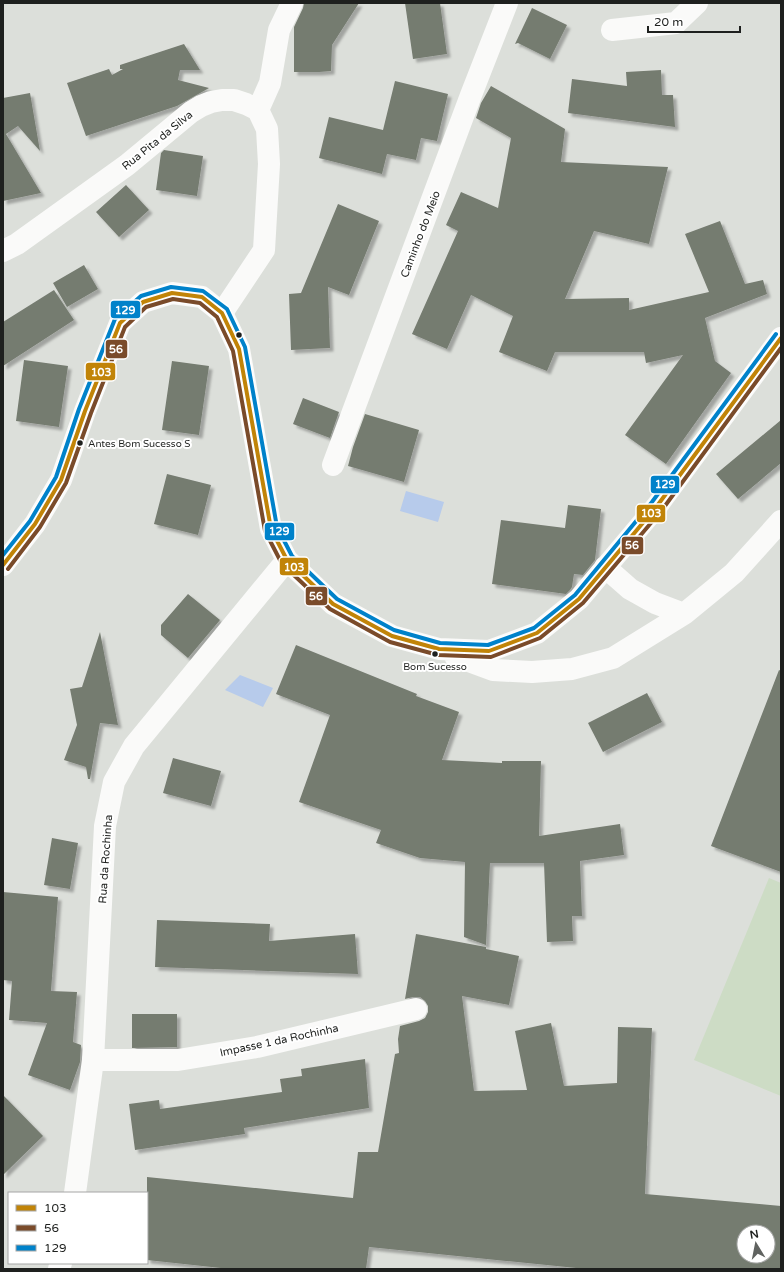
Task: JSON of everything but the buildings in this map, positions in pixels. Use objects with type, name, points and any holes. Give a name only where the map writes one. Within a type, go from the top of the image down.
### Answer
[{"type":"street","points":[[222,313],[264,250],[269,164],[267,128],[258,110],[270,83],[279,30],[292,3]]},
{"type":"street","name":"Caminho do Meio","points":[[333,465],[507,3]]},
{"type":"street","points":[[612,30],[676,23],[697,3]]},
{"type":"street","name":"Rua Pita da Silva","points":[[3,251],[16,244],[127,165],[200,106],[222,100],[234,100],[258,110]]},
{"type":"street","points":[[3,565],[35,524],[61,480],[85,410],[120,322],[143,302],[172,293],[202,297],[222,313],[240,349],[271,529],[287,560],[333,604],[392,636],[439,650],[493,670],[532,672],[572,669],[613,658],[684,614],[734,573],[781,521]]},
{"type":"street","points":[[439,650],[488,651],[536,633],[579,599],[657,506],[781,338]]},
{"type":"street","name":"Rua da Rochinha","points":[[75,1192],[94,1060],[105,826],[114,782],[134,746],[287,560]]},
{"type":"street","points":[[605,567],[630,589],[655,603],[684,614]]},
{"type":"street","name":"Impasse 1 da Rochinha","points":[[94,1060],[178,1060],[257,1047],[416,1009]]},
{"type":"green space","points":[[769,878],[781,883],[781,1096],[694,1060]]},
{"type":"water","points":[[406,491],[444,502],[438,522],[400,511]]},
{"type":"water","points":[[240,675],[273,688],[263,707],[225,690]]},
{"type":"transit line","name":"129","points":[[3,555],[30,521],[56,477],[79,409],[115,319],[141,296],[171,287],[203,291],[227,309],[245,347],[277,527],[292,556],[337,599],[394,630],[440,643],[488,645],[534,628],[575,595],[652,502],[776,334]]},
{"type":"transit line","name":"103","points":[[3,565],[35,524],[61,480],[85,411],[120,323],[143,302],[172,293],[202,297],[222,313],[239,349],[271,529],[287,560],[333,604],[392,636],[439,649],[489,651],[537,633],[579,599],[657,506],[781,338]]},
{"type":"transit line","name":"56","points":[[8,569],[40,527],[66,483],[91,413],[125,327],[146,307],[173,299],[200,303],[217,317],[233,351],[265,531],[282,564],[330,609],[390,642],[438,655],[491,657],[540,638],[583,603],[662,510],[781,348]]},
{"type":"place","name":"Antes Bom Sucesso S","points":[[80,443]]},
{"type":"place","name":"Bom Sucesso","points":[[435,654]]}]
